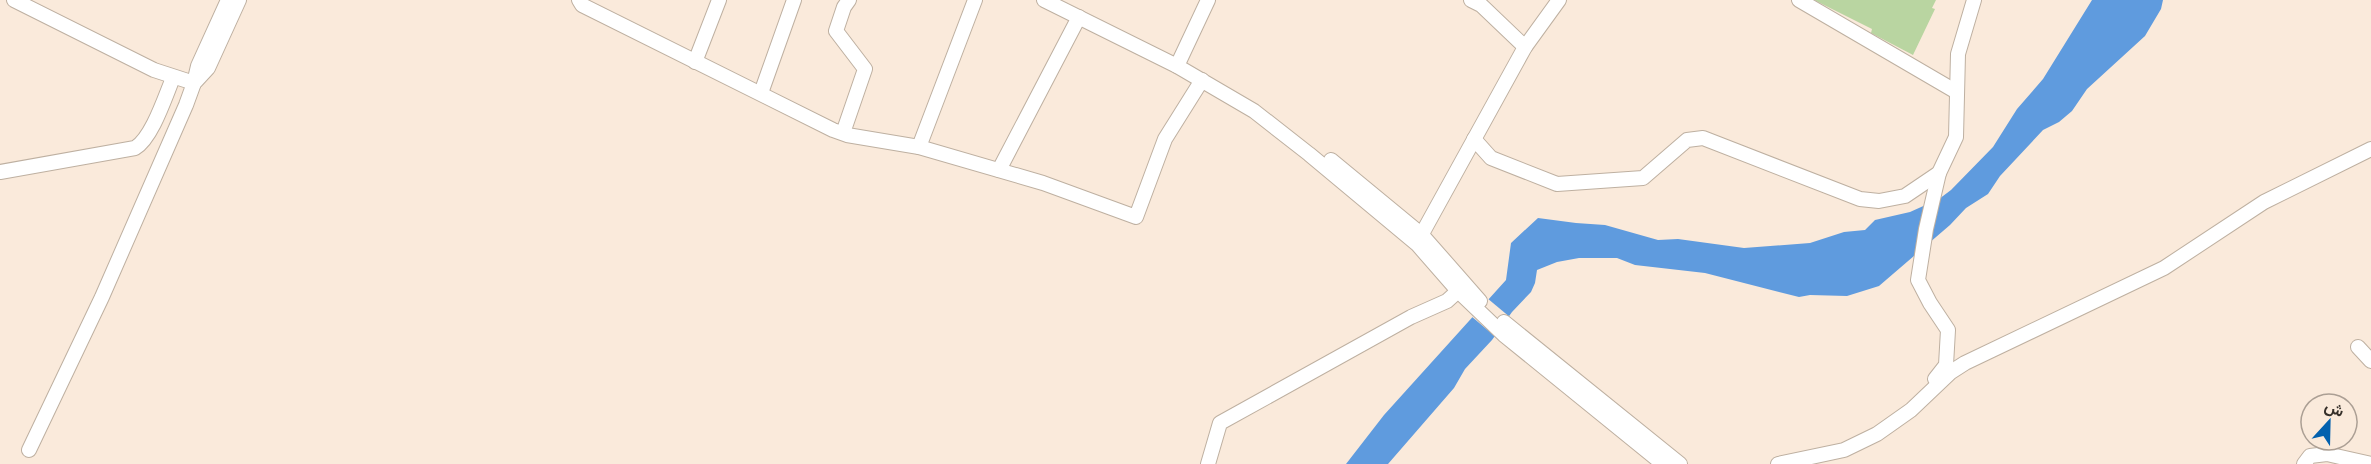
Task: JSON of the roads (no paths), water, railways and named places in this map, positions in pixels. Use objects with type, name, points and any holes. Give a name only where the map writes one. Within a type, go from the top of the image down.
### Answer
[{"type":"street","points":[[14,0],[173,78],[185,79],[194,83]]},
{"type":"street","points":[[29,450],[102,297],[194,83],[198,66],[228,0]]},
{"type":"street","points":[[194,83],[208,68],[239,0]]},
{"type":"street","points":[[579,0],[582,5],[695,62],[843,133],[920,147],[1043,183],[1136,217],[1165,139],[1202,80]]},
{"type":"street","points":[[695,62],[719,0]]},
{"type":"street","points":[[761,93],[794,0]]},
{"type":"street","points":[[843,133],[865,69],[836,31],[844,7],[849,0]]},
{"type":"street","points":[[920,147],[975,0]]},
{"type":"street","points":[[1044,0],[1179,62],[1202,80],[1254,111],[1419,240],[1458,291],[1478,305]]},
{"type":"street","points":[[1064,0],[1259,105],[1314,146],[1419,240],[1478,305],[1663,464]]},
{"type":"street","points":[[1179,62],[1208,0]]},
{"type":"street","points":[[1471,0],[1481,5],[1525,47]]},
{"type":"street","points":[[1419,240],[1525,47],[1559,0]]},
{"type":"street","points":[[1799,0],[1955,91]]},
{"type":"street","points":[[1911,410],[1946,365],[1948,330],[1918,280],[1926,229],[1939,174],[1956,137],[1955,91],[1958,54],[1974,0]]},
{"type":"street","points":[[999,170],[1079,17]]},
{"type":"street","points":[[0,172],[135,148],[149,132],[173,78]]},
{"type":"street","points":[[1474,139],[1491,158],[1557,184],[1643,178],[1687,141],[1703,138],[1860,199],[1879,201],[1905,196],[1939,174]]},
{"type":"street","points":[[1778,464],[1844,450],[1876,434],[1911,410],[1951,372],[1965,363],[2164,268],[2264,202],[2371,149]]},
{"type":"street","points":[[1208,464],[1220,423],[1411,317],[1447,300],[1458,291]]},
{"type":"street","points":[[1507,331],[1680,464]]},
{"type":"street","points":[[2371,353],[2358,347],[2371,361]]},
{"type":"street","points":[[2304,464],[2310,456],[2327,454],[2371,464]]},
{"type":"water","points":[[2092,0],[2163,0],[2161,9],[2145,36],[2087,89],[2072,111],[2059,122],[2043,130],[2000,176],[1988,194],[1966,208],[1950,225],[1879,286],[1847,296],[1799,297],[1705,273],[1635,265],[1617,258],[1579,258],[1557,262],[1537,270],[1531,292],[1465,369],[1454,388],[1388,464],[1346,464],[1384,415],[1506,280],[1511,243],[1538,218],[1605,225],[1658,240],[1678,239],[1744,248],[1810,243],[1844,232],[1865,230],[1875,220],[1910,212],[1939,199],[1951,190],[1993,147],[2017,109],[2043,79]]}]
